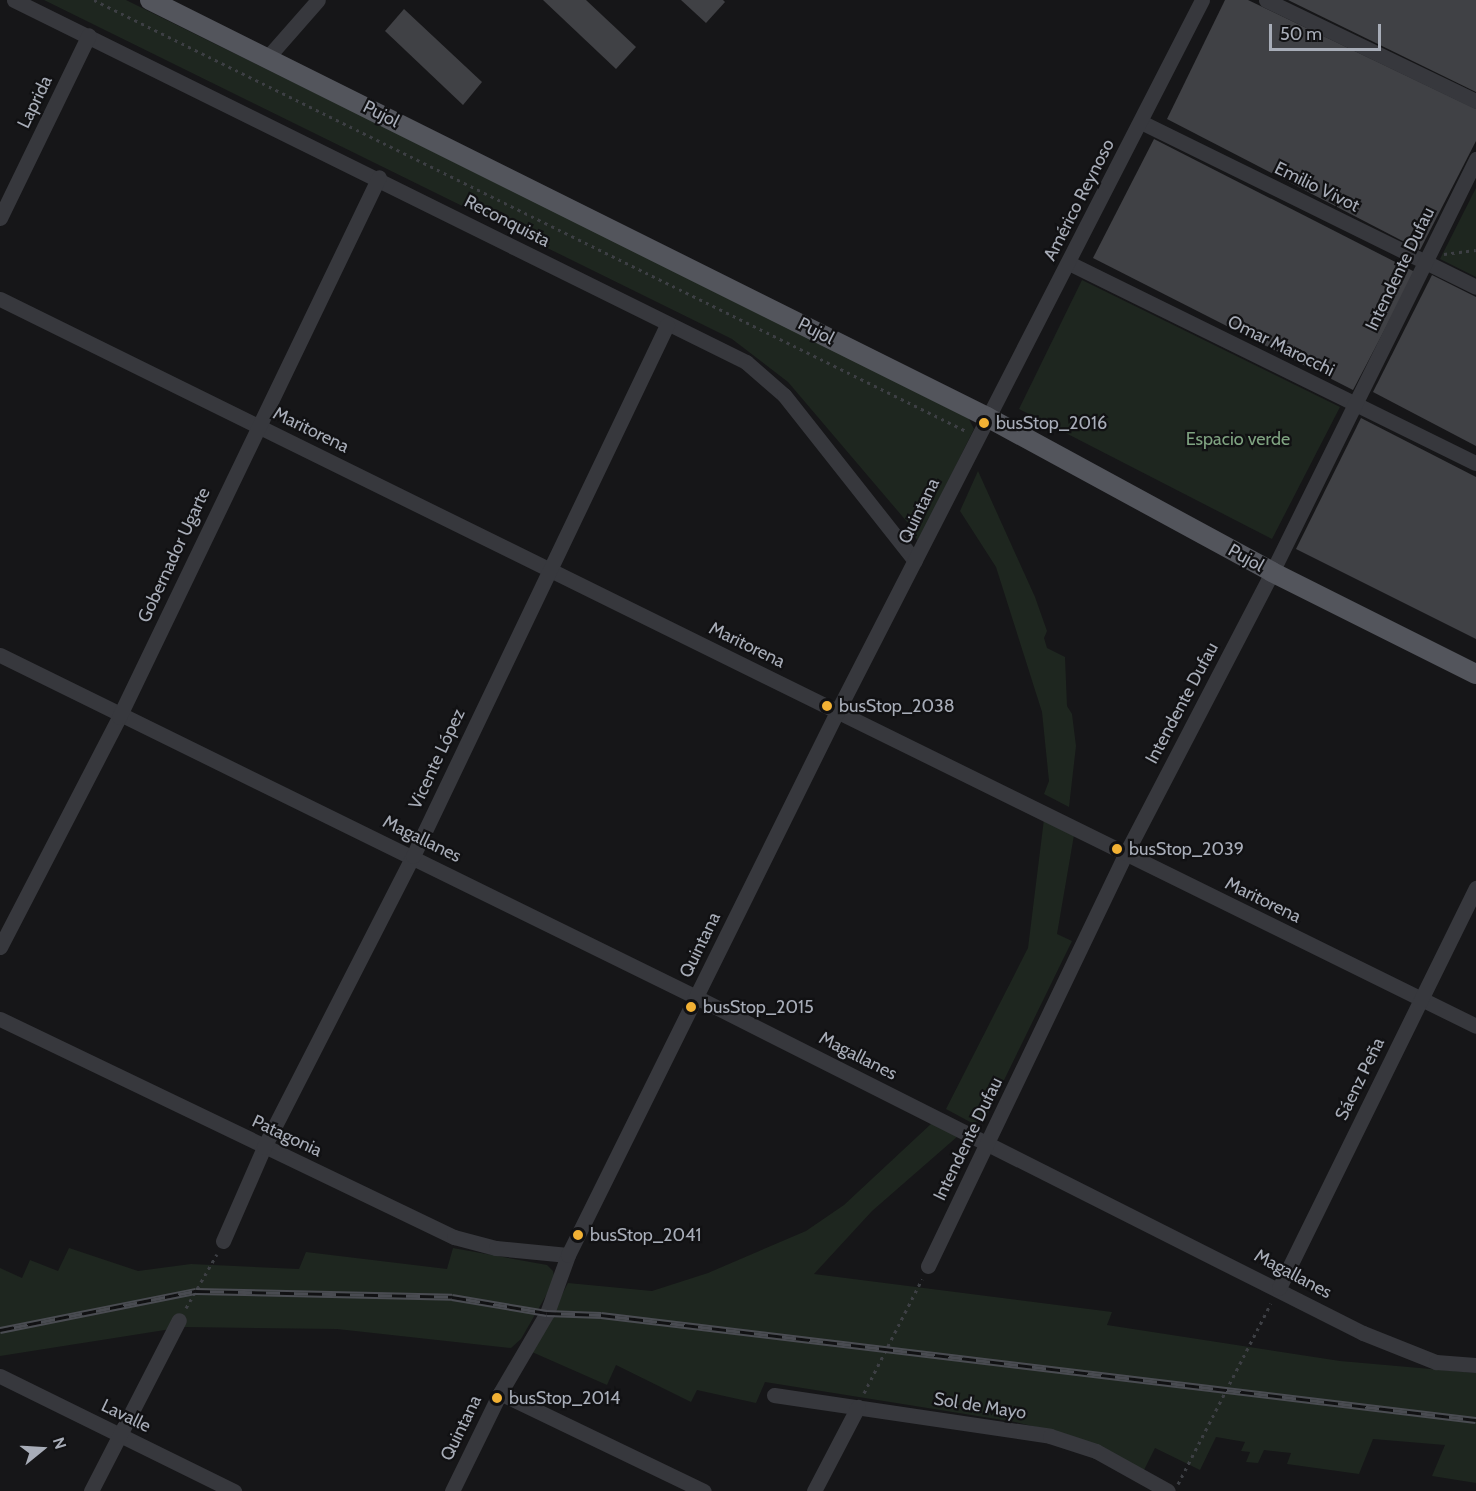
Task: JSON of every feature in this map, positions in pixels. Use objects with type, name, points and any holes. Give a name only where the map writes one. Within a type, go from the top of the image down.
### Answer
[{"type":"main road","name":"Pujol","points":[[150,0],[987,417],[1272,572],[1476,674]]},
{"type":"street","name":"Reconquista","points":[[14,0],[379,177],[667,325],[746,362],[784,395],[915,561]]},
{"type":"street","points":[[267,58],[318,0]]},
{"type":"street","name":"Américo Reynoso","points":[[987,417],[1069,263],[1202,0]]},
{"type":"street","points":[[1266,0],[1476,101]]},
{"type":"street","name":"Laprida","points":[[0,218],[89,35]]},
{"type":"street","name":"Emilio Vivot","points":[[1141,122],[1476,287]]},
{"type":"street","name":"Intendente Dufau","points":[[928,1266],[1126,854],[1272,572],[1476,159]]},
{"type":"street","name":"Gobernador Ugarte","points":[[0,947],[118,717],[256,425],[379,177]]},
{"type":"street","name":"Omar Marocchi","points":[[1069,263],[1476,463]]},
{"type":"street","name":"Maritorena","points":[[0,299],[1476,1026]]},
{"type":"street","name":"Vicente López","points":[[223,1242],[264,1147],[413,856],[548,569],[667,325]]},
{"type":"street","name":"Quintana","points":[[452,1491],[500,1393],[547,1313],[568,1255],[837,712],[987,417]]},
{"type":"street","name":"Magallanes","points":[[0,656],[118,717],[413,856],[1279,1288],[1363,1333],[1436,1362],[1476,1365]]},
{"type":"street","name":"Sáenz Peña","points":[[1279,1288],[1476,888]]},
{"type":"street","name":"Patagonia","points":[[0,1019],[454,1236],[496,1248],[568,1255]]},
{"type":"street","points":[[91,1491],[179,1320]]},
{"type":"street","name":"Lavalle","points":[[0,1376],[234,1491]]},
{"type":"street","points":[[500,1393],[704,1491]]},
{"type":"street","name":"Sol de Mayo","points":[[774,1395],[1050,1436],[1096,1451],[1168,1491]]},
{"type":"street","points":[[814,1491],[858,1407]]},
{"type":"path","points":[[94,0],[977,437]]},
{"type":"path","points":[[1443,254],[1476,250]]},
{"type":"path","points":[[179,1320],[223,1242]]},
{"type":"path","points":[[858,1407],[928,1266]]},
{"type":"path","points":[[1175,1491],[1279,1288]]},
{"type":"green space","points":[[44,0],[126,0],[966,413],[974,429],[918,542],[908,523],[788,382],[732,339]]},
{"type":"green space","points":[[1476,188],[1476,277],[1440,259]]},
{"type":"green space","name":"Espacio verde","points":[[1082,280],[1340,407],[1272,539],[1019,409]]},
{"type":"green space","points":[[978,471],[1035,597],[1047,631],[1044,638],[1047,648],[1065,657],[1067,706],[1072,714],[1076,746],[1069,807],[1044,794],[1049,781],[1042,712],[996,567],[960,511]]},
{"type":"green space","points":[[1044,819],[1074,835],[1057,934],[1072,941],[985,1119],[972,1123],[946,1109],[1028,948]]},
{"type":"green space","points":[[932,1123],[958,1136],[872,1211],[814,1274],[1112,1312],[1107,1325],[1340,1361],[1476,1373],[1476,1483],[1432,1476],[1445,1445],[1373,1439],[1359,1474],[1287,1464],[1291,1453],[1264,1450],[1258,1463],[1246,1462],[1250,1452],[1241,1451],[1245,1442],[1216,1437],[1200,1470],[1155,1448],[1143,1472],[1057,1432],[1015,1422],[765,1382],[756,1403],[697,1390],[691,1402],[616,1365],[607,1385],[532,1352],[568,1283],[652,1291],[708,1273],[806,1231],[844,1205]]},
{"type":"green space","points":[[69,1248],[138,1271],[191,1264],[299,1269],[306,1252],[447,1269],[453,1248],[547,1265],[553,1271],[555,1280],[521,1339],[511,1348],[337,1329],[184,1327],[0,1356],[0,1268],[22,1278],[30,1260],[58,1271]]},
{"type":"building","points":[[543,0],[586,0],[636,47],[616,69]]},
{"type":"building","points":[[681,0],[723,0],[725,2],[706,23]]},
{"type":"building","points":[[1225,0],[1248,0],[1476,109],[1476,141],[1420,250],[1167,119]]},
{"type":"building","points":[[1288,0],[1476,0],[1476,92]]},
{"type":"building","points":[[404,9],[482,82],[463,105],[385,31]]},
{"type":"building","points":[[1154,139],[1415,272],[1353,390],[1093,258]]},
{"type":"building","points":[[1432,275],[1476,297],[1476,446],[1373,392]]},
{"type":"building","points":[[1361,418],[1476,477],[1476,639],[1296,549]]},
{"type":"railway","points":[[0,1330],[196,1291],[452,1297],[547,1313],[601,1315],[1476,1420]]},
{"type":"place","name":"busStop_2016","points":[[984,423]]},
{"type":"place","name":"busStop_2038","points":[[827,706]]},
{"type":"place","name":"busStop_2039","points":[[1117,849]]},
{"type":"place","name":"busStop_2015","points":[[691,1007]]},
{"type":"place","name":"busStop_2041","points":[[578,1235]]},
{"type":"place","name":"busStop_2014","points":[[497,1398]]}]
